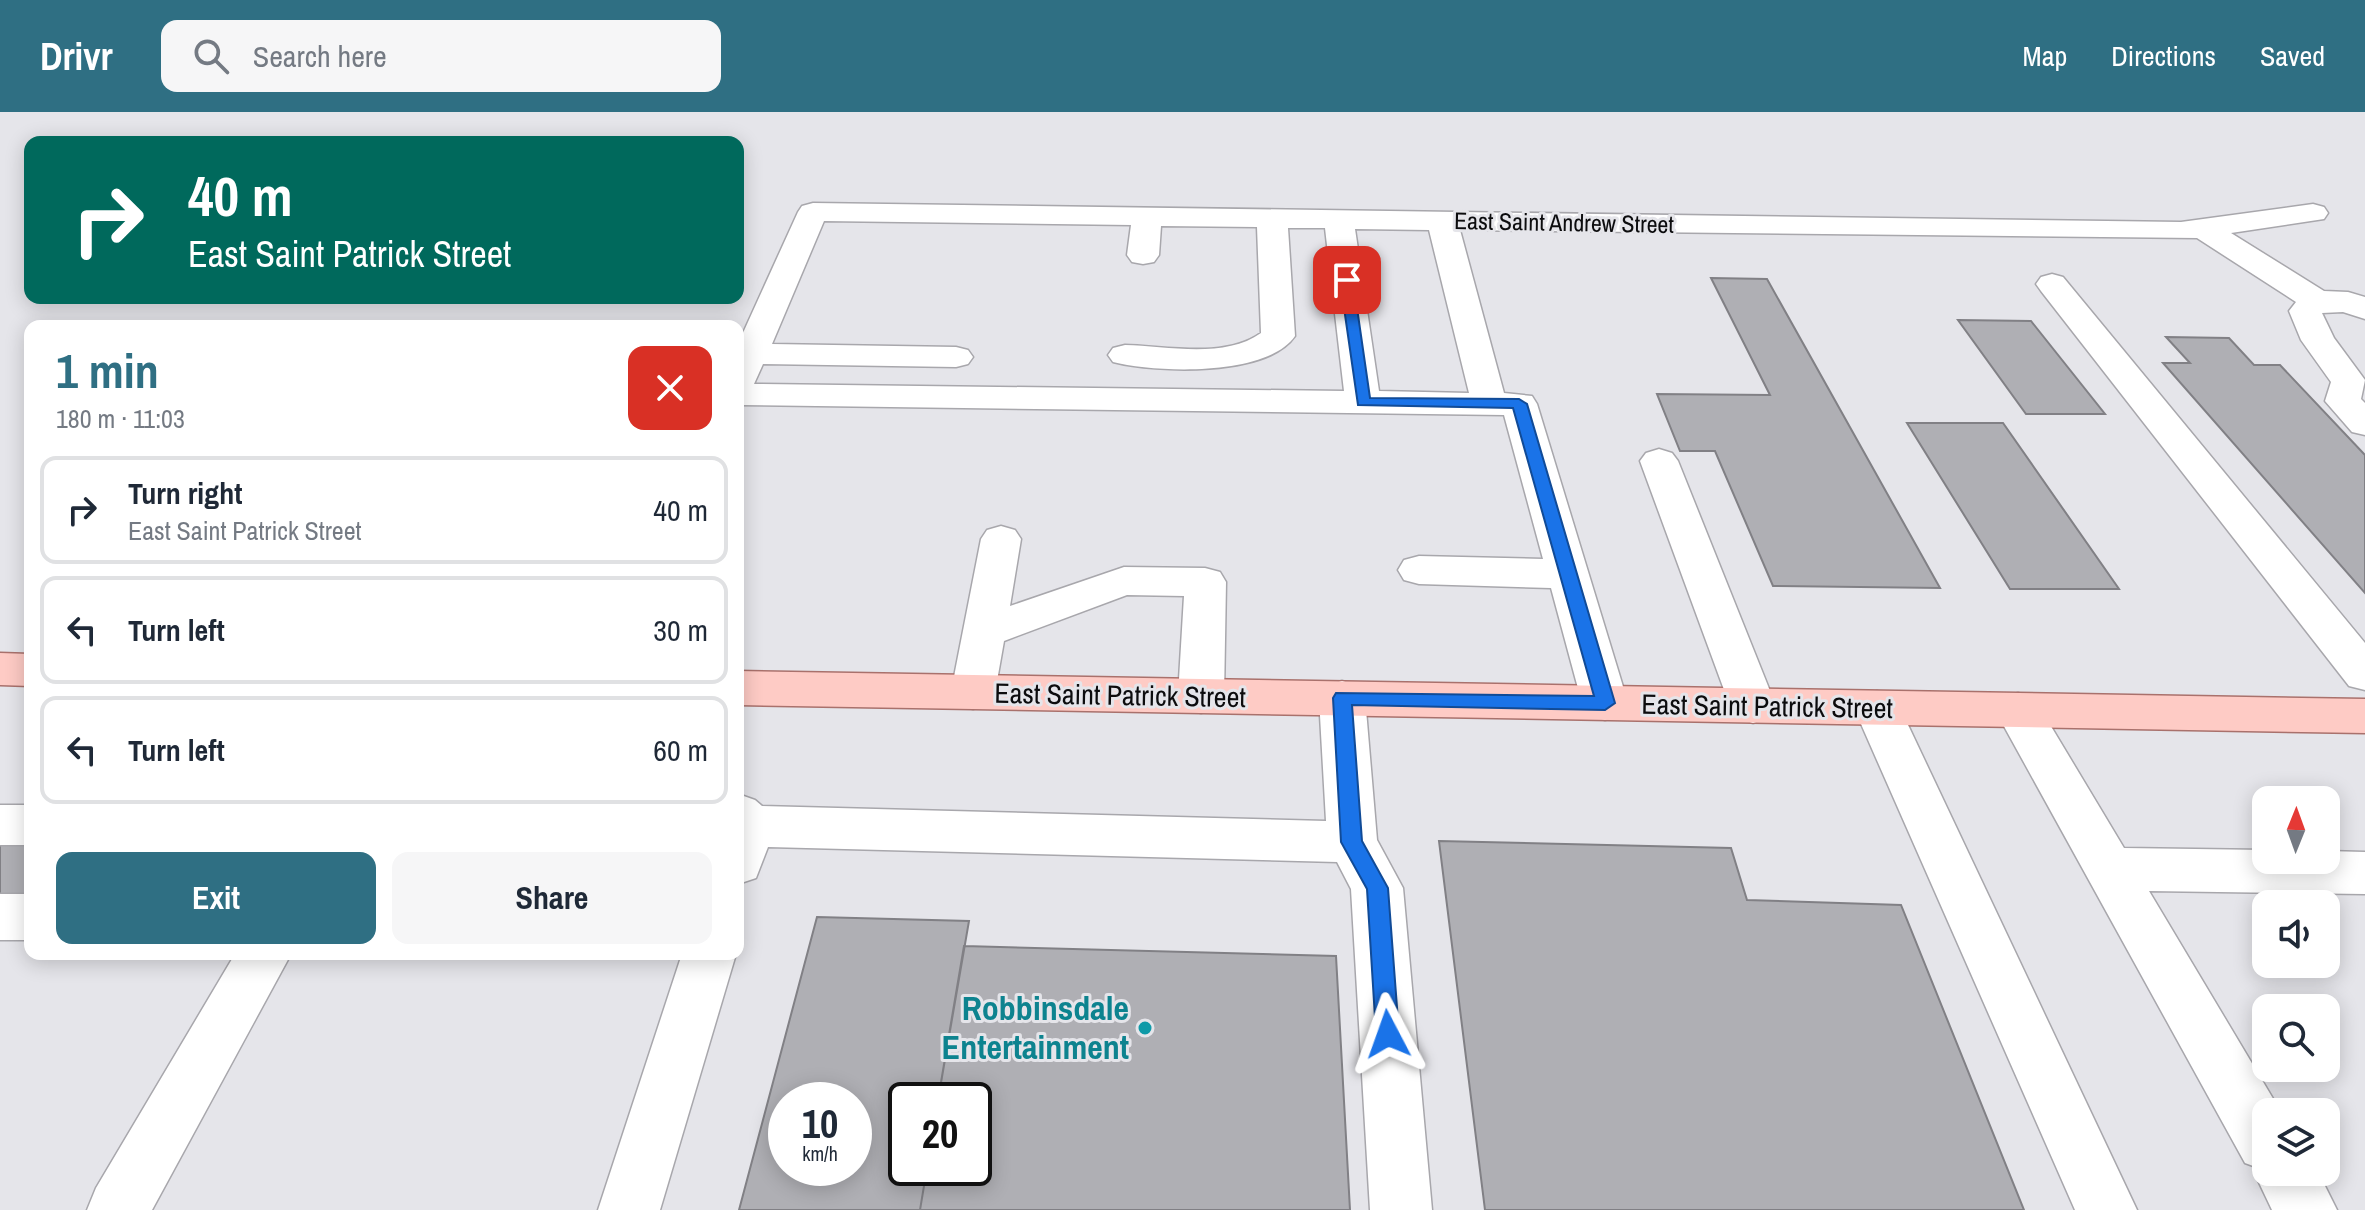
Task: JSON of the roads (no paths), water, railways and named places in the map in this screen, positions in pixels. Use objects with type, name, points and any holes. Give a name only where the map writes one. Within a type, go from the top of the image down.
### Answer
[{"type":"main road","name":"East Saint Patrick Street","points":[[744,688],[2365,716]]},
{"type":"street","name":"East Saint Andrew Street","points":[[744,368],[813,212],[2181,231],[2313,213]]},
{"type":"street","points":[[1143,255],[1147,216]]},
{"type":"street","points":[[1125,355],[1244,356],[1267,348],[1278,336],[1272,218]]},
{"type":"street","points":[[1339,219],[1363,402]]},
{"type":"street","points":[[1442,220],[1489,403]]},
{"type":"street","points":[[2202,228],[2317,301],[2348,302],[2365,309]]},
{"type":"street","points":[[2052,284],[2365,674]]},
{"type":"street","points":[[2317,301],[2305,311],[2318,340],[2349,382],[2343,401],[2365,424]]},
{"type":"street","points":[[744,368],[956,357]]},
{"type":"street","points":[[744,394],[1519,404],[1605,703]]},
{"type":"street","points":[[1659,461],[1753,706]]},
{"type":"street","points":[[973,692],[1001,539]]},
{"type":"street","points":[[1419,570],[1568,574]]},
{"type":"street","points":[[984,632],[1124,581],[1205,582],[1201,696]]},
{"type":"street","points":[[1342,698],[1352,842],[1377,888],[1401,1210]]},
{"type":"street","points":[[1877,708],[2106,1210]]},
{"type":"street","points":[[2018,710],[2252,1118]]},
{"type":"street","points":[[0,825],[24,825]]},
{"type":"street","points":[[744,834],[1352,842]]},
{"type":"street","points":[[2108,869],[2365,873]]},
{"type":"street","points":[[0,917],[24,917]]},
{"type":"street","points":[[118,1210],[261,960]]},
{"type":"street","points":[[629,1210],[707,960]]},
{"type":"street","points":[[2292,1186],[2306,1210]]},
{"type":"place","name":"Robbinsdale Entertainment","points":[[1145,1028]]}]
